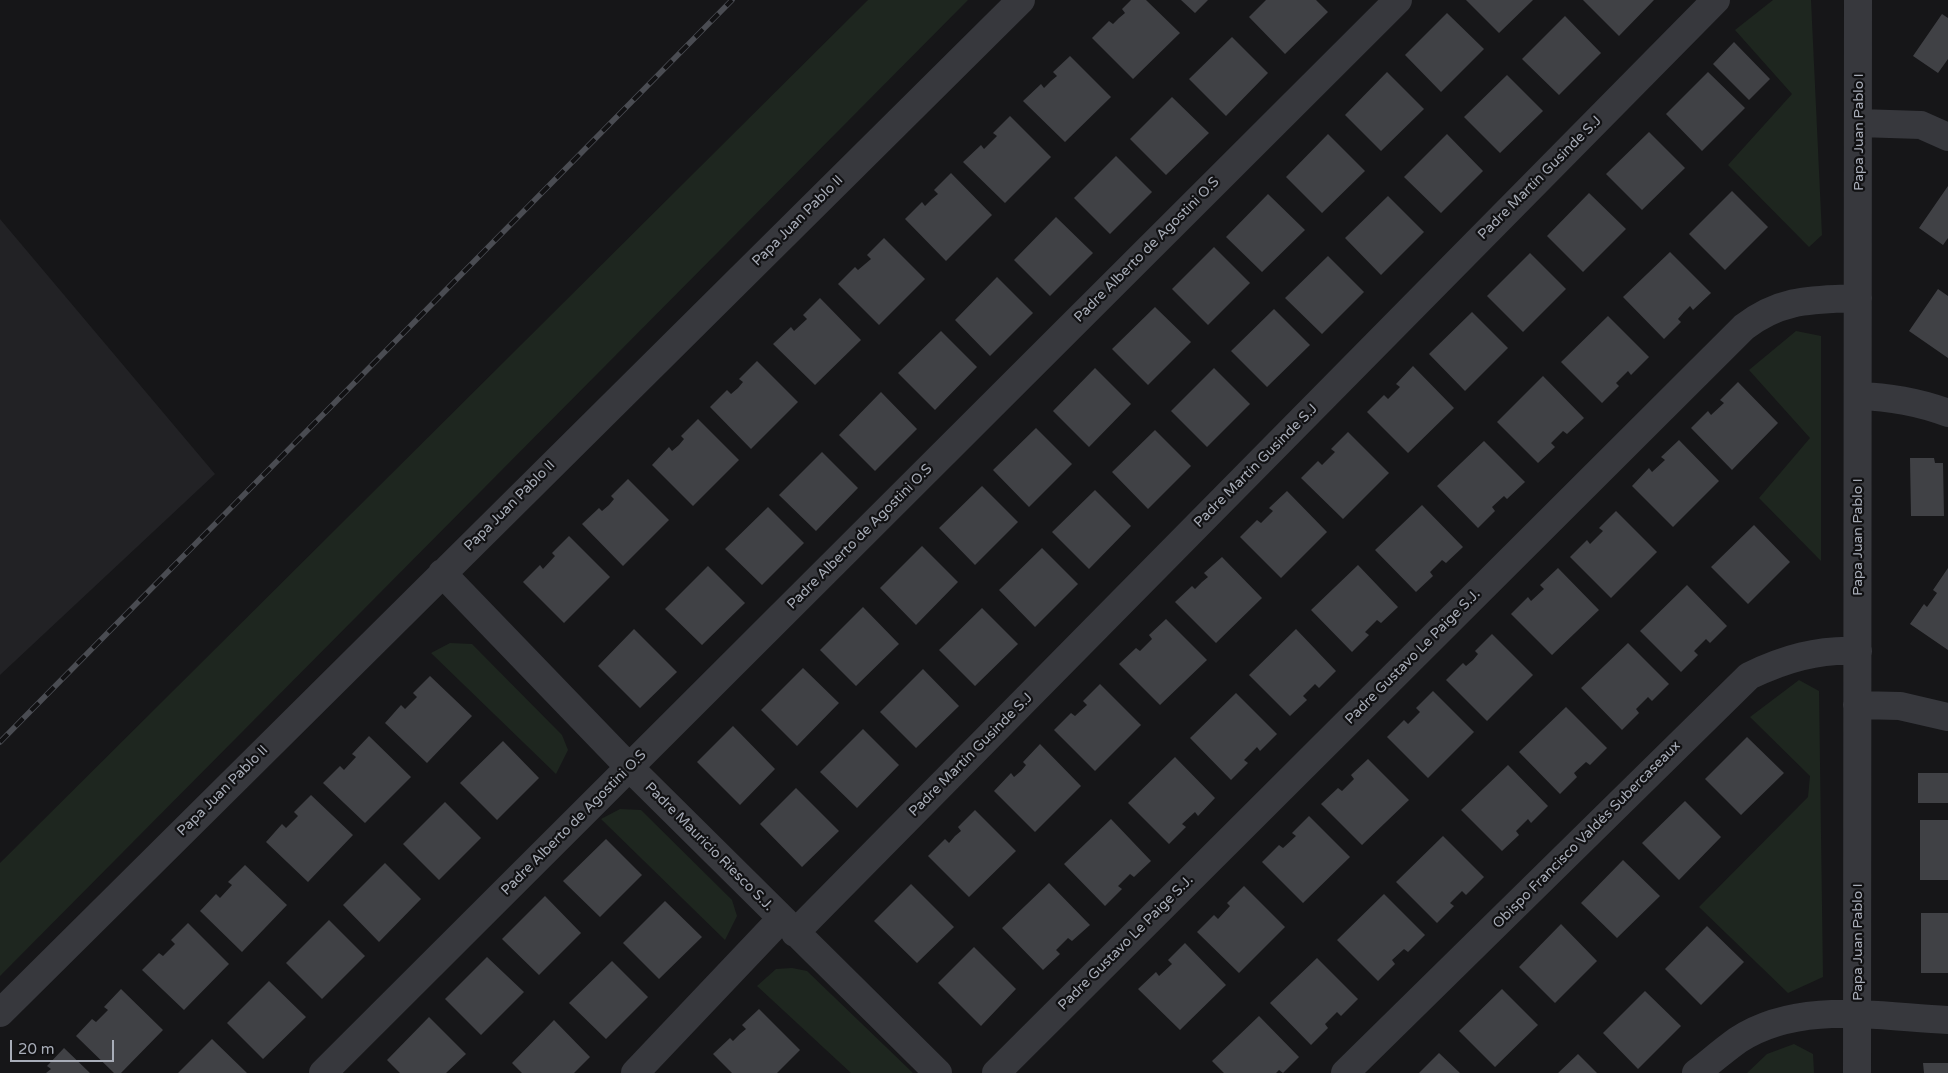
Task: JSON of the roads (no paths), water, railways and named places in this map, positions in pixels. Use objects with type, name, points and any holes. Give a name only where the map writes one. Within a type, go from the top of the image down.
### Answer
[{"type":"street","name":"Papa Juan Pablo II","points":[[0,1013],[1021,0]]},
{"type":"street","name":"Padre Alberto de Agostini O.S","points":[[323,1073],[1398,0]]},
{"type":"street","name":"Padre Martín Gusinde S.J","points":[[635,1073],[788,926],[1716,0]]},
{"type":"street","name":"Papa Juan Pablo I","points":[[1857,1073],[1858,0]]},
{"type":"street","points":[[1859,123],[1920,125],[1948,137]]},
{"type":"street","name":"Padre Gustavo Le Paige S.J.","points":[[996,1073],[1744,327],[1770,310],[1786,304],[1803,300],[1858,298]]},
{"type":"street","points":[[1858,396],[1885,397],[1921,404],[1948,413]]},
{"type":"street","name":"Padre Mauricio Riesco S.J.","points":[[442,573],[629,767],[938,1073]]},
{"type":"street","name":"Obispo Francisco Valdés Subercaseaux","points":[[1345,1073],[1748,676],[1795,657],[1820,652],[1858,651]]},
{"type":"street","points":[[1857,705],[1900,706],[1948,717]]},
{"type":"street","points":[[1696,1073],[1739,1039],[1765,1027],[1793,1019],[1820,1015],[1858,1015],[1948,1020]]},
{"type":"railway","points":[[0,742],[732,0]]}]
